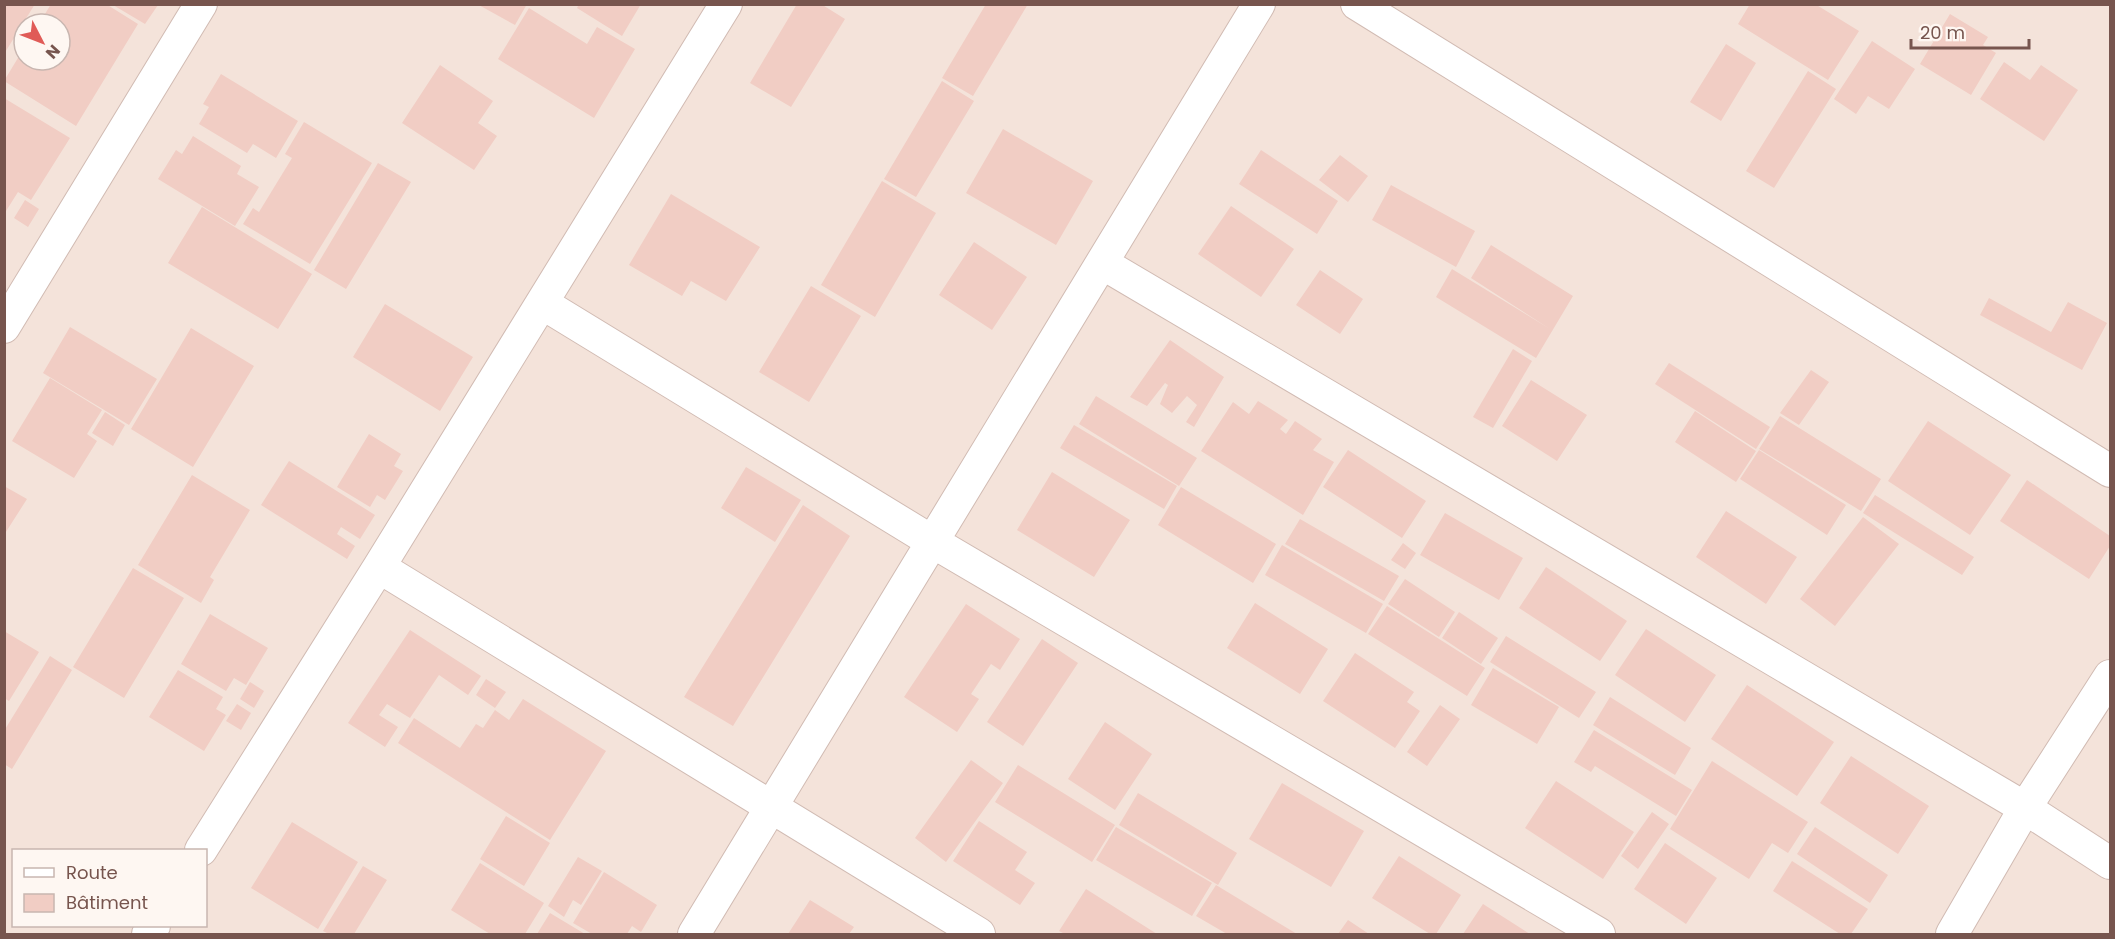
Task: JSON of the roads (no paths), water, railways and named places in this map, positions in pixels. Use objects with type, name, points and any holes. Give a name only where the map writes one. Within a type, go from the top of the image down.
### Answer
[{"type":"street","points":[[4,327],[201,4]]},
{"type":"street","points":[[202,849],[379,567],[726,4]]},
{"type":"street","points":[[694,934],[1259,4]]},
{"type":"street","points":[[1358,4],[2110,471]]},
{"type":"street","points":[[1102,263],[2025,808],[2110,863]]},
{"type":"street","points":[[542,303],[933,542],[1599,934]]},
{"type":"street","points":[[379,567],[979,934]]},
{"type":"street","points":[[1952,934],[2025,808],[2110,676]]}]
